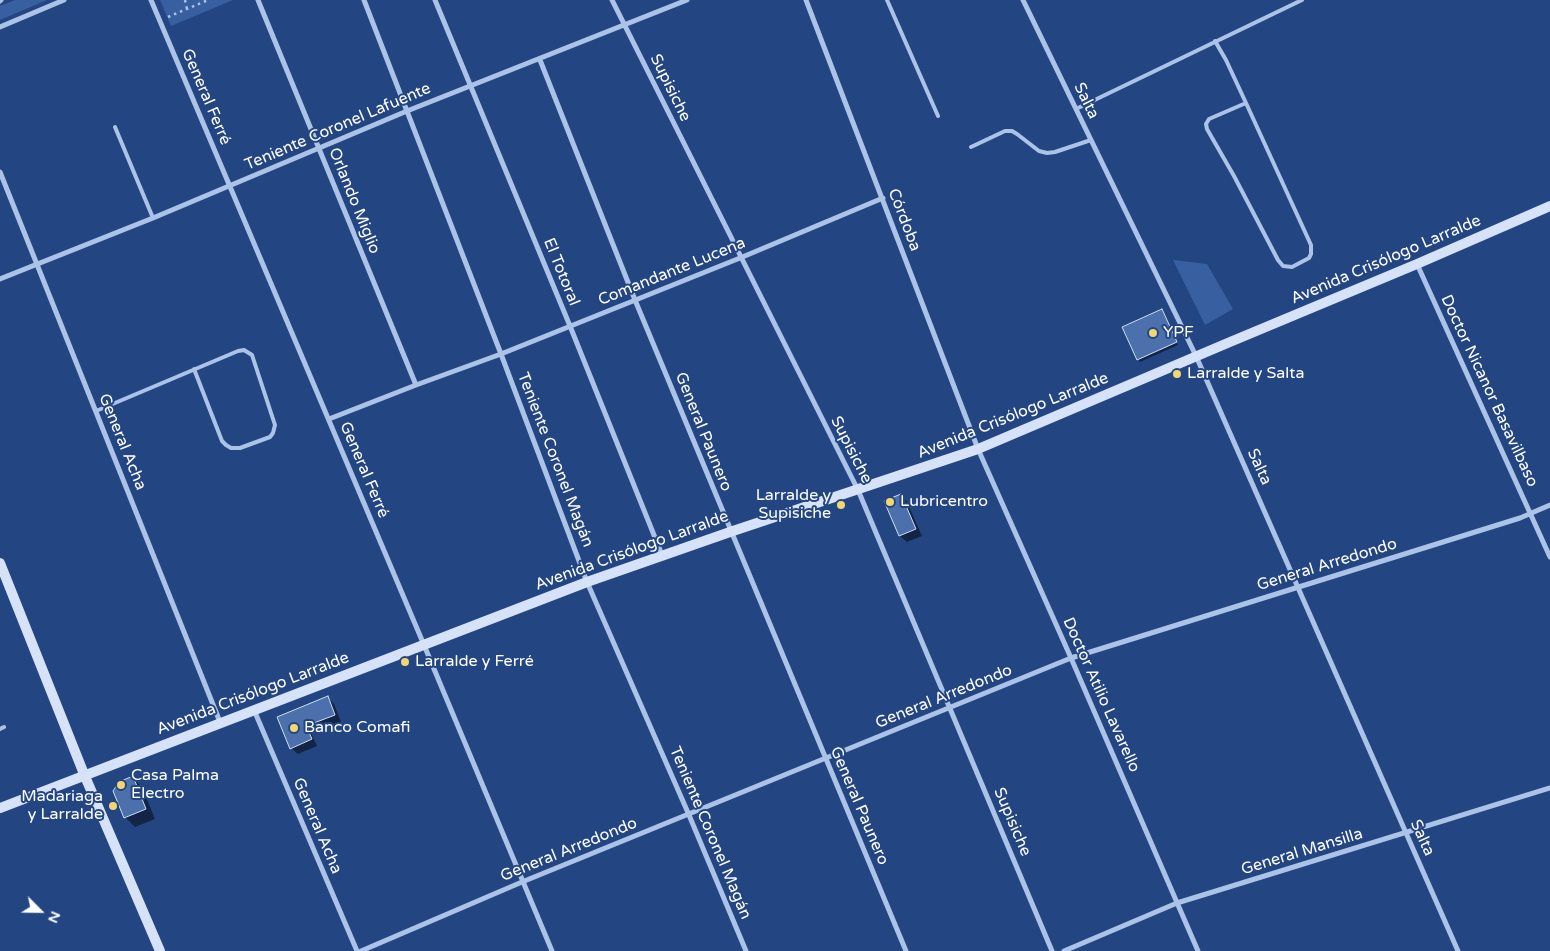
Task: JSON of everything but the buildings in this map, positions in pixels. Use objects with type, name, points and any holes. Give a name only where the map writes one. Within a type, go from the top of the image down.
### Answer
[{"type":"main road","name":"Avenida Crisólogo Larralde","points":[[0,808],[84,774],[587,582],[978,449],[1550,206]]},
{"type":"main road","points":[[0,564],[84,774],[160,951]]},
{"type":"street","points":[[0,27],[64,0]]},
{"type":"street","name":"General Ferré","points":[[151,0],[552,951]]},
{"type":"street","name":"Orlando Miglio","points":[[258,0],[416,384]]},
{"type":"street","name":"Teniente Coronel Magán","points":[[364,0],[587,582],[689,814],[746,951]]},
{"type":"street","name":"El Totoral","points":[[435,0],[570,326],[662,555]]},
{"type":"street","name":"Supisiche","points":[[612,0],[858,490],[951,707],[1052,951]]},
{"type":"street","name":"Teniente Coronel Lafuente","points":[[0,279],[153,218],[471,86],[687,0]]},
{"type":"street","name":"Córdoba","points":[[806,0],[978,449]]},
{"type":"street","name":"Salta","points":[[1023,0],[1196,356],[1458,951]]},
{"type":"street","name":"General Paunero","points":[[540,60],[730,532],[906,951]]},
{"type":"street","name":"General Acha","points":[[0,172],[220,722]]},
{"type":"street","name":"Comandante Lucena","points":[[329,420],[416,384],[501,354],[883,198]]},
{"type":"street","name":"Doctor Nicanor Basavilbaso","points":[[1417,264],[1550,557]]},
{"type":"street","name":"Doctor Atilio Lavarello","points":[[978,449],[1198,951]]},
{"type":"street","name":"General Arredondo","points":[[361,951],[522,882],[1071,658],[1520,518],[1550,505]]},
{"type":"street","name":"General Acha","points":[[254,710],[357,951]]},
{"type":"street","name":"General Mansilla","points":[[1064,951],[1177,903],[1550,788]]},
{"type":"lane","points":[[887,0],[938,116]]},
{"type":"lane","points":[[1076,109],[1302,0]]},
{"type":"lane","points":[[1215,41],[1226,60],[1246,103],[1311,246],[1309,258],[1292,267],[1283,266],[1278,260],[1207,129],[1206,124],[1209,119],[1246,103]]},
{"type":"lane","points":[[116,127],[153,218]]},
{"type":"lane","points":[[971,147],[1005,131],[1017,134],[1039,151],[1048,153],[1091,140]]},
{"type":"lane","points":[[96,410],[194,369],[238,351],[244,350],[252,356],[275,425],[274,433],[270,437],[240,448],[226,446],[222,441],[194,369]]},
{"type":"path","points":[[185,0],[187,9]]},
{"type":"path","points":[[160,20],[208,0]]},
{"type":"shaded area","points":[[15,0],[47,0],[0,20],[0,6]]},
{"type":"shaded area","points":[[160,0],[233,0],[171,26]]},
{"type":"shaded area","points":[[1173,260],[1207,264],[1233,309],[1205,325]]},
{"type":"place","name":"YPF","points":[[1153,333]]},
{"type":"place","name":"Larralde y Salta","points":[[1177,374]]},
{"type":"place","name":"Lubricentro","points":[[890,502]]},
{"type":"place","name":"Larralde y Supisiche","points":[[841,505]]},
{"type":"place","name":"Larralde y Ferré","points":[[405,662]]},
{"type":"place","name":"Banco Comafi","points":[[294,728]]},
{"type":"place","name":"Casa Palma Electro","points":[[121,785]]},
{"type":"place","name":"Madariaga y Larralde","points":[[113,806]]}]
